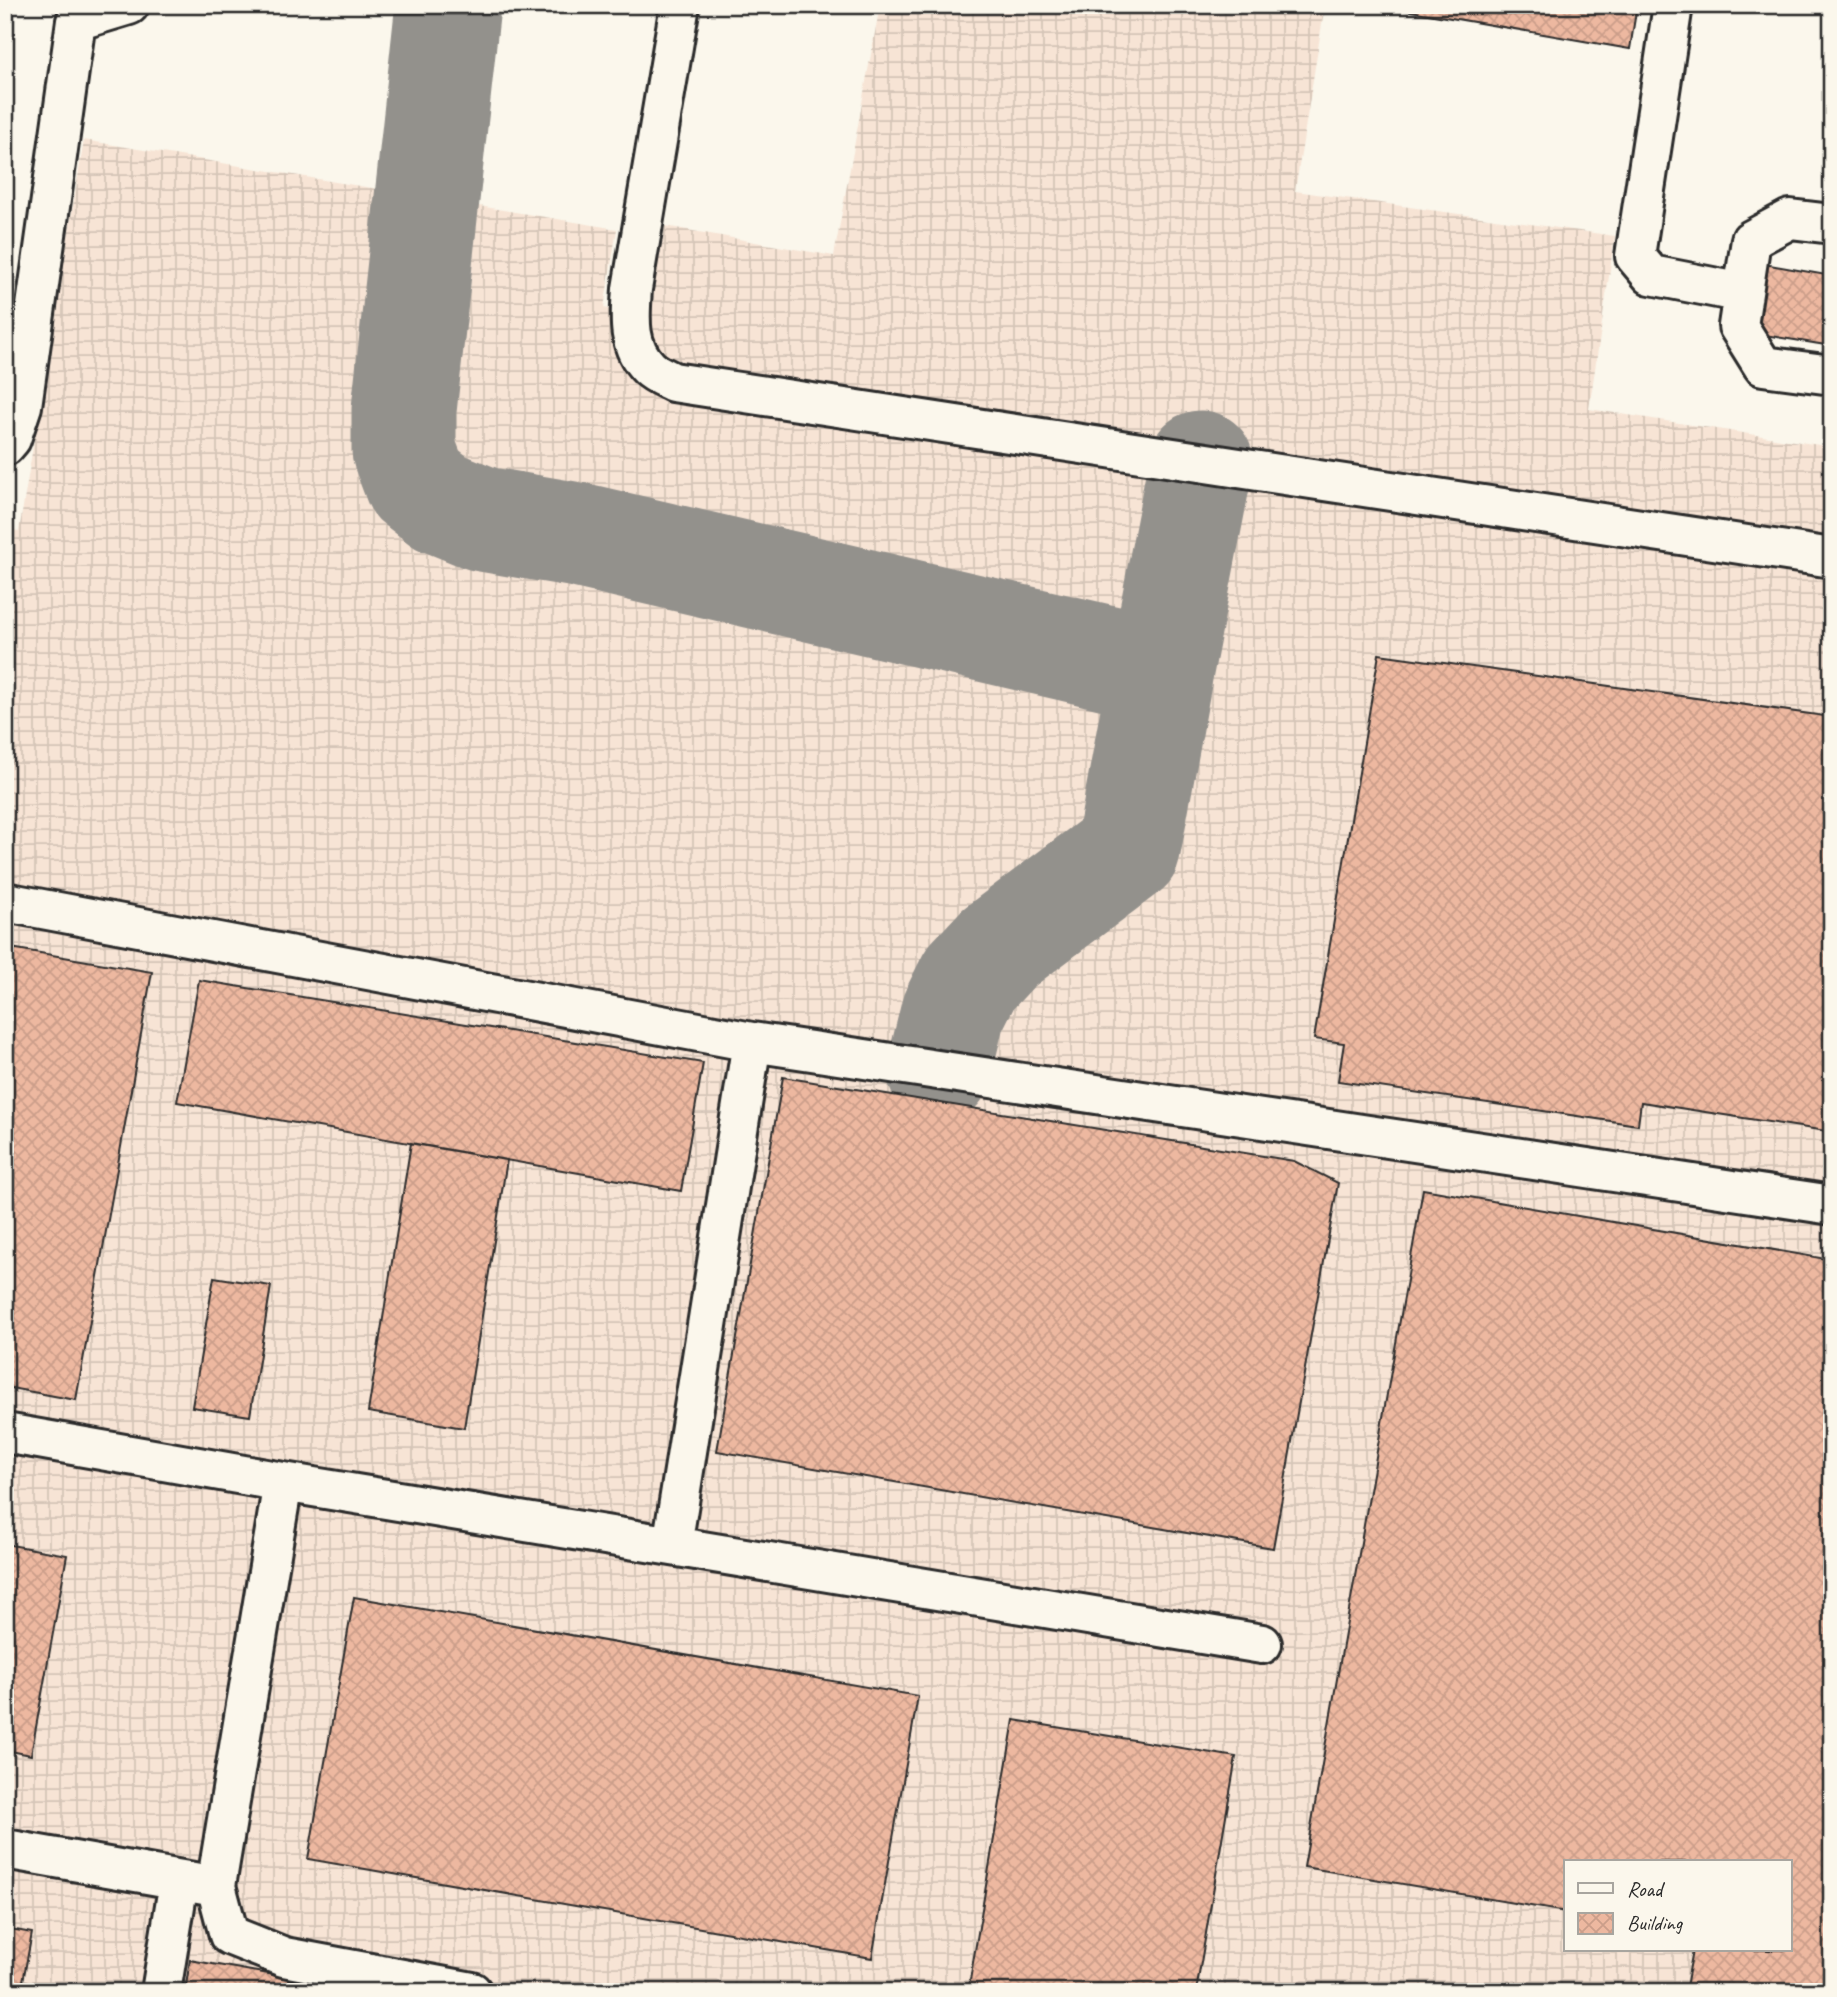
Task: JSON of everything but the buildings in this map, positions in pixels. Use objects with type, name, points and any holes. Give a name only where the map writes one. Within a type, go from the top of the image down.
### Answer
[{"type":"lane","points":[[5,446],[11,439],[22,406],[73,9],[129,5]]},
{"type":"lane","points":[[680,5],[632,289],[629,326],[635,350],[650,370],[673,382],[1832,558]]},
{"type":"lane","points":[[1673,5],[1635,256],[1651,275],[1743,293]]},
{"type":"lane","points":[[1832,224],[1790,219],[1751,240],[1738,326],[1763,366],[1832,375]]},
{"type":"lane","points":[[5,902],[752,1042],[1832,1205]]},
{"type":"lane","points":[[671,1546],[752,1042]]},
{"type":"lane","points":[[5,1433],[283,1482],[1262,1644]]},
{"type":"lane","points":[[283,1482],[216,1886],[229,1936],[284,1957],[472,1992]]},
{"type":"lane","points":[[5,1849],[216,1886]]},
{"type":"lane","points":[[161,1992],[179,1881]]},
{"type":"shaded area","points":[[880,5],[1325,5],[1295,191],[1615,236],[1589,409],[1832,447],[1832,1992],[5,1992],[5,529],[19,531],[84,140],[617,229],[604,308],[648,316],[665,226],[834,256]]},
{"type":"taxiway","points":[[448,5],[404,410],[404,451],[416,483],[441,502],[483,519],[578,535],[1161,670],[1201,463]]},
{"type":"taxiway","points":[[939,1070],[953,1012],[970,978],[998,948],[1128,850],[1161,670]]}]
